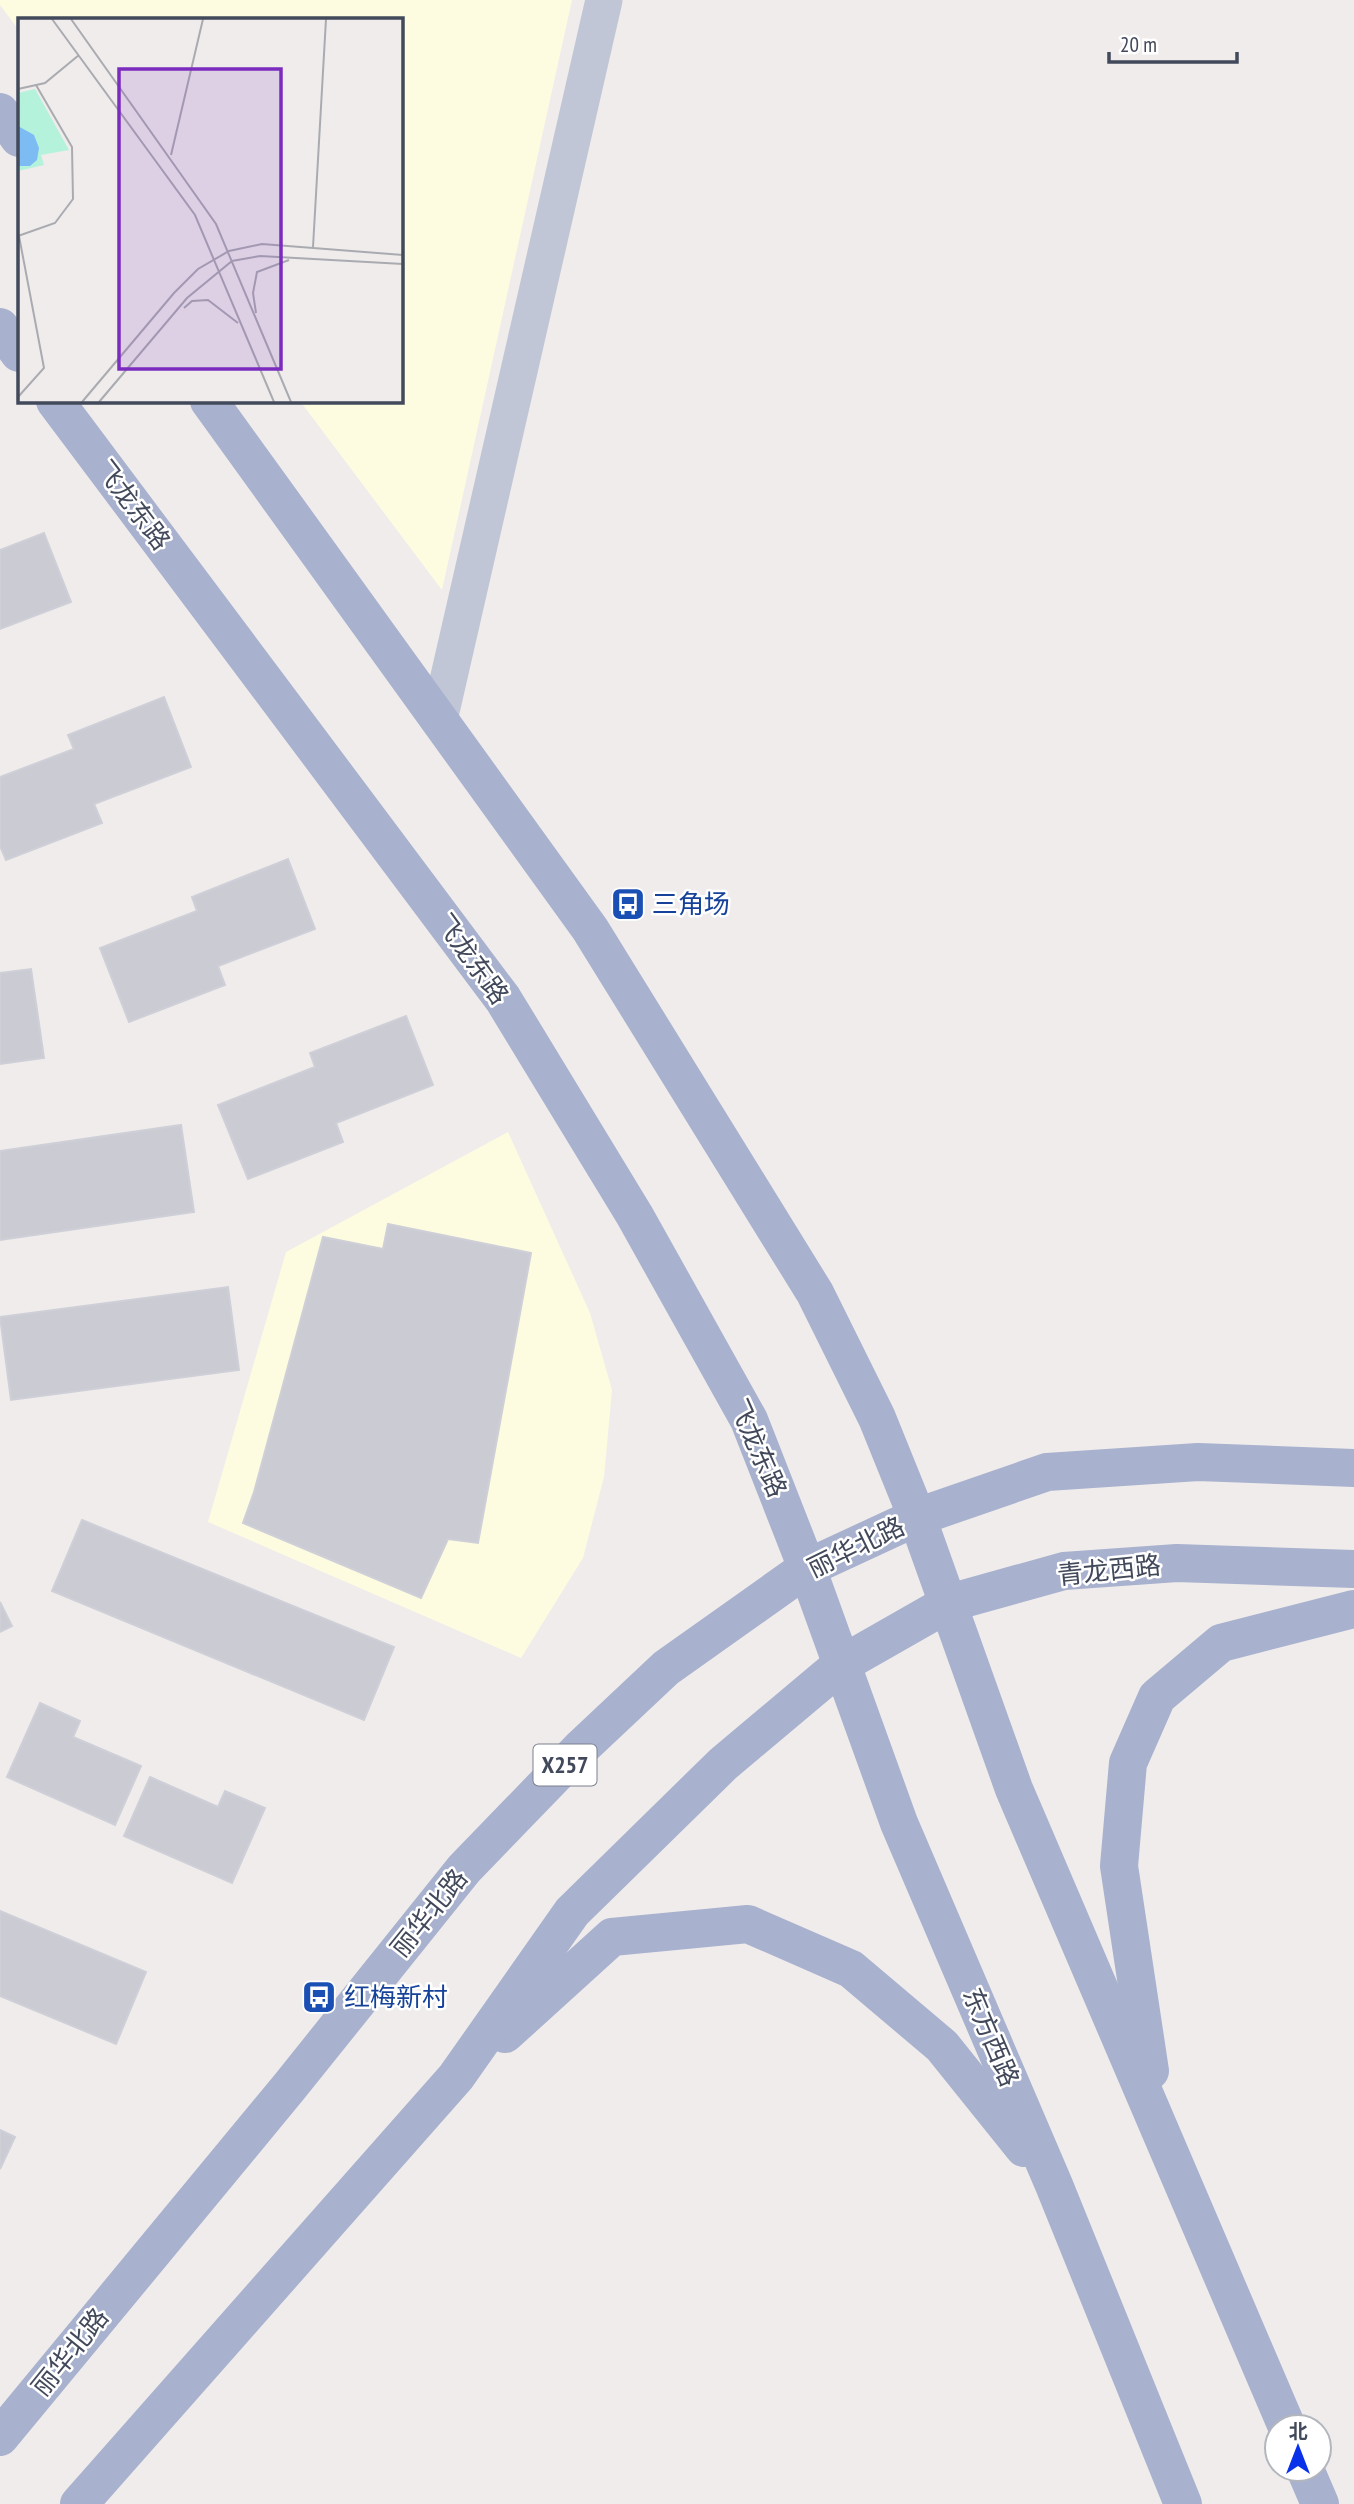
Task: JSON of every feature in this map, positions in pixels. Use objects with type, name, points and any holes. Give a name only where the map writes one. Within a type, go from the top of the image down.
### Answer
[{"type":"main road","points":[[0,112],[18,137]]},
{"type":"main road","points":[[0,327],[18,352]]},
{"type":"main road","name":"飞龙东路","points":[[56,402],[503,999],[635,1216],[749,1420],[807,1568]]},
{"type":"main road","points":[[210,402],[590,929],[815,1293],[877,1418],[949,1603],[1014,1789],[1281,2413]]},
{"type":"main road","points":[[917,1517],[1047,1472],[1198,1462],[1354,1468]]},
{"type":"main road","name":"丽华北路","points":[[0,2437],[464,1869],[582,1747],[666,1668],[807,1568],[917,1517]]},
{"type":"main road","name":"青龙西路","points":[[842,1664],[949,1603],[1064,1571],[1177,1563],[1354,1569]]},
{"type":"main road","name":"东方西路","points":[[807,1568],[899,1823],[1054,2185],[1183,2504]]},
{"type":"main road","points":[[1158,2125],[1119,1866],[1128,1763],[1157,1697],[1221,1643],[1354,1609]]},
{"type":"main road","points":[[79,2504],[456,2077],[572,1912],[723,1764],[842,1664]]},
{"type":"main road","points":[[456,2077],[612,1937],[748,1924],[851,1969],[942,2046],[1054,2185]]},
{"type":"main road","points":[[1311,2483],[1320,2504]]},
{"type":"street","points":[[439,720],[604,0]]},
{"type":"shaded area","points":[[0,0],[572,0],[442,590],[301,402],[402,402],[402,18],[18,18],[18,29],[0,5]]},
{"type":"shaded area","points":[[508,1132],[590,1313],[612,1390],[604,1477],[583,1558],[521,1658],[208,1522],[286,1252]]},
{"type":"building","points":[[44,533],[71,602],[0,629],[0,550]]},
{"type":"building","points":[[164,697],[191,767],[94,804],[102,823],[6,860],[0,846],[0,777],[74,749],[68,735]]},
{"type":"building","points":[[288,859],[315,929],[218,966],[225,985],[129,1022],[100,948],[197,911],[192,897]]},
{"type":"building","points":[[31,969],[44,1058],[0,1064],[0,973]]},
{"type":"building","points":[[406,1016],[433,1085],[336,1123],[343,1142],[248,1179],[218,1105],[315,1067],[310,1053]]},
{"type":"building","points":[[181,1125],[194,1212],[0,1240],[0,1151]]},
{"type":"building","points":[[388,1224],[531,1253],[478,1543],[448,1539],[421,1598],[243,1523],[254,1492],[323,1237],[383,1249]]},
{"type":"building","points":[[228,1287],[239,1370],[11,1400],[0,1317]]},
{"type":"building","points":[[82,1520],[394,1647],[364,1720],[52,1591]]},
{"type":"building","points":[[0,1602],[12,1626],[0,1632]]},
{"type":"building","points":[[40,1703],[80,1721],[73,1737],[141,1766],[115,1825],[7,1777]]},
{"type":"building","points":[[150,1777],[218,1807],[225,1791],[265,1808],[232,1883],[124,1836]]},
{"type":"building","points":[[0,1911],[146,1972],[116,2044],[0,1996]]},
{"type":"building","points":[[0,2130],[15,2137],[0,2169]]},
{"type":"place","name":"三角场","points":[[628,904]]},
{"type":"place","name":"红梅新村","points":[[319,1997]]}]
